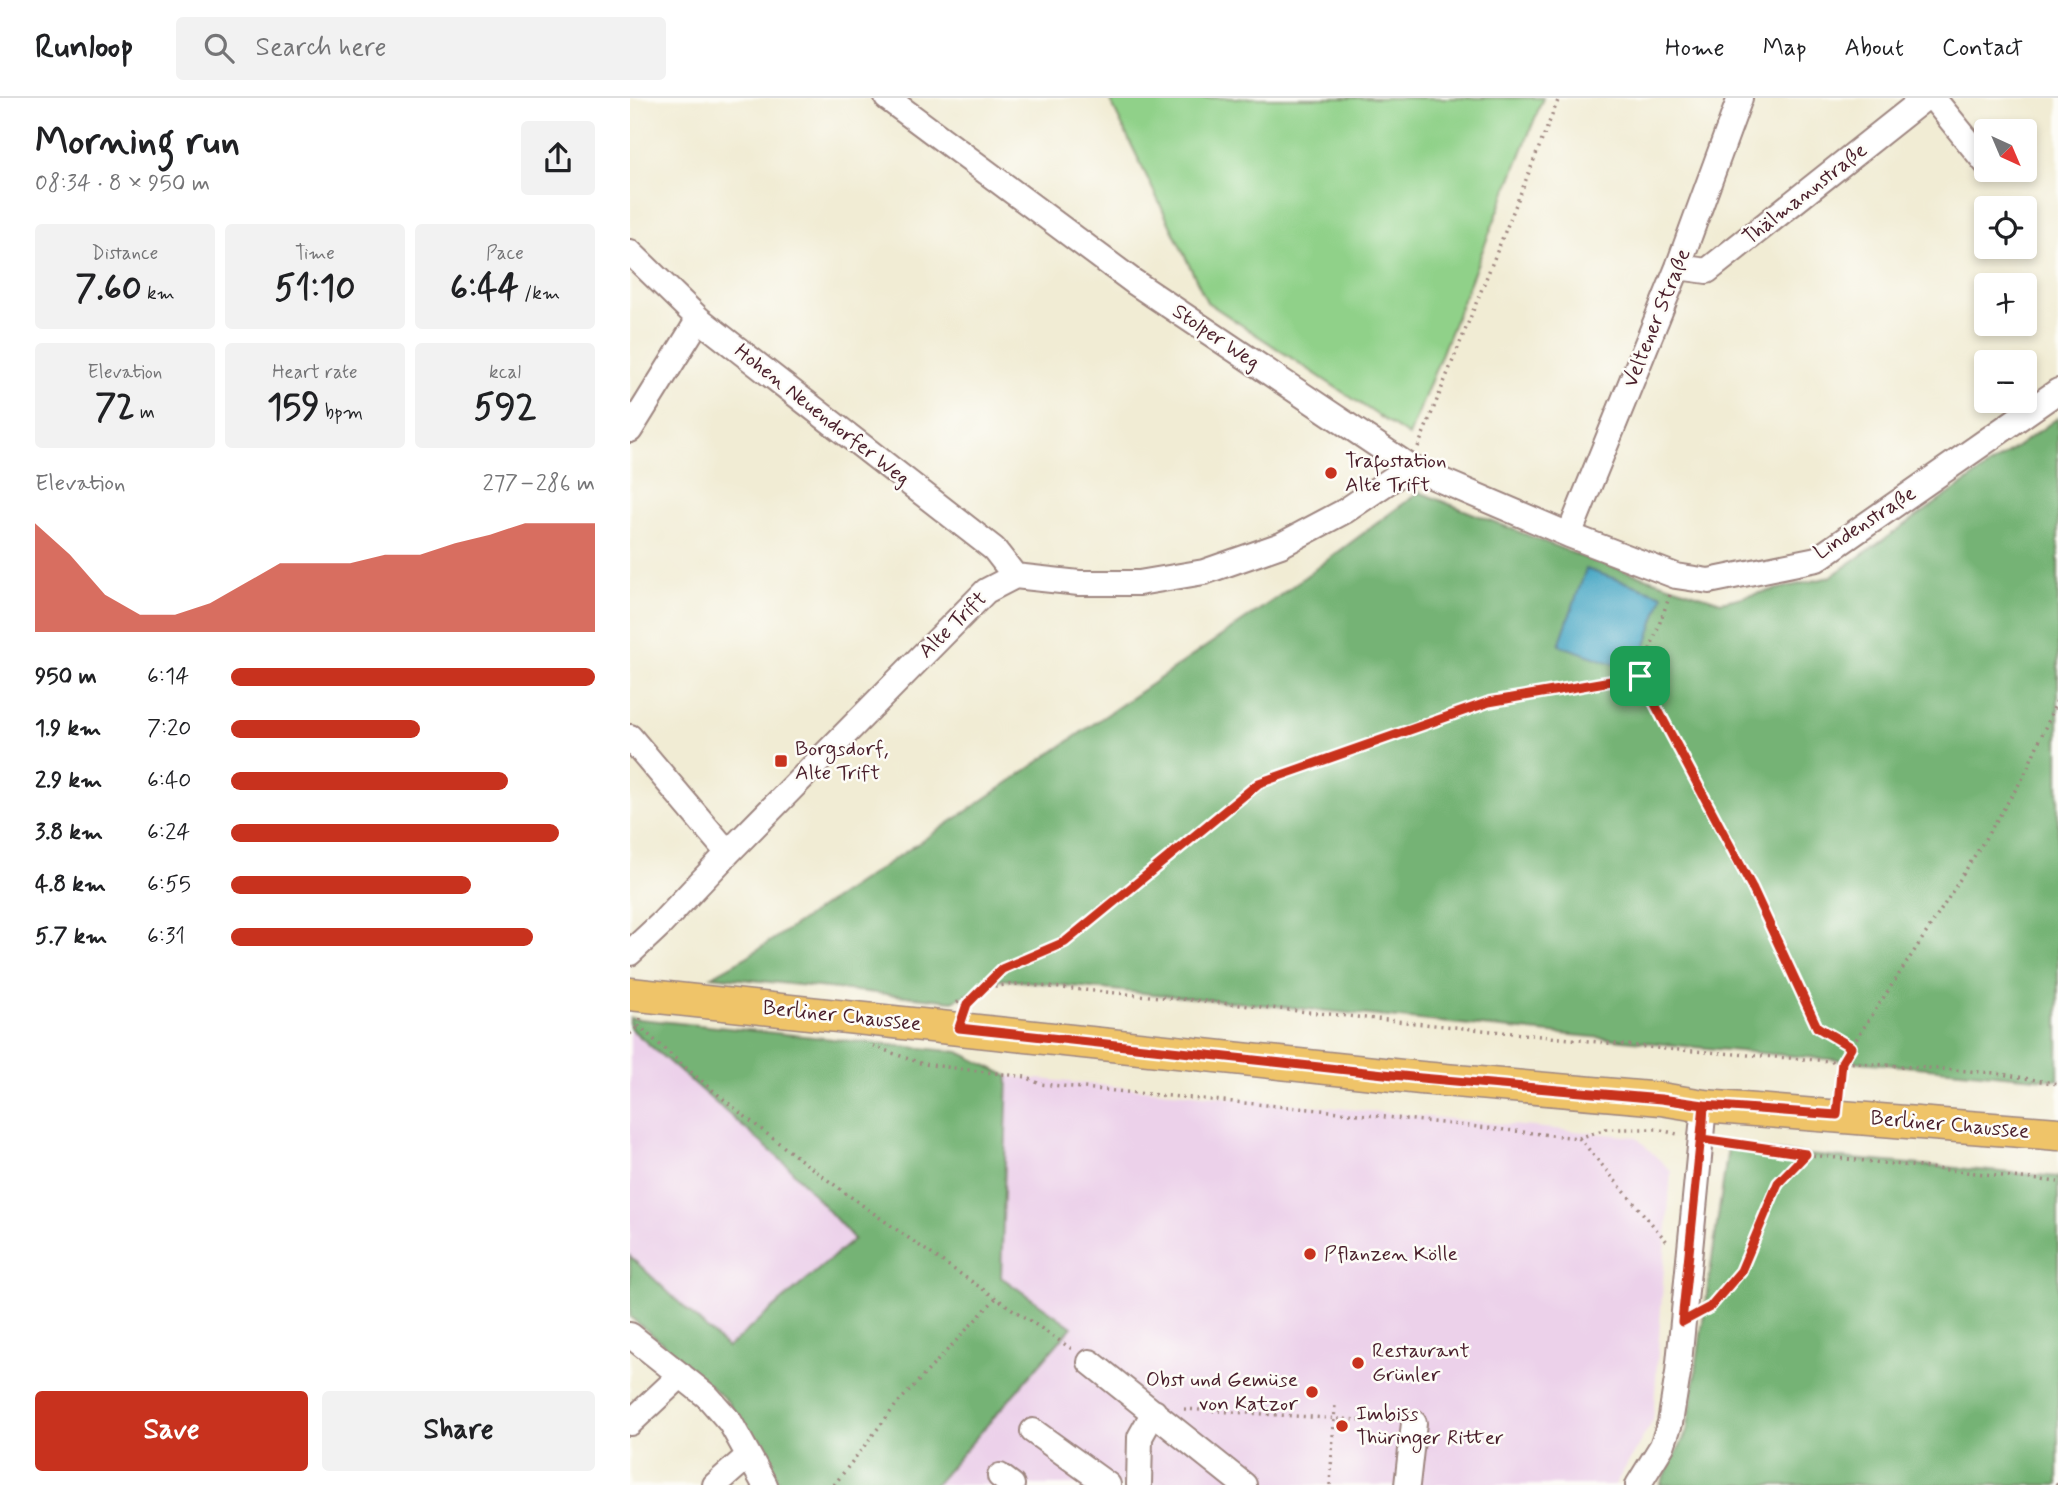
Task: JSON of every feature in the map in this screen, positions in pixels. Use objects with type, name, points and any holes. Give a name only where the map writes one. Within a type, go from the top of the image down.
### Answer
[{"type":"main road","name":"Berliner Chaussee","points":[[635,1003],[957,1016],[1421,1078],[1704,1105],[2058,1134]]},
{"type":"street","name":"Stolper Weg","points":[[887,98],[1134,282],[1410,467],[1569,535]]},
{"type":"street","name":"Veltener Straße","points":[[1569,535],[1678,267],[1740,98]]},
{"type":"street","name":"Thälmannstraße","points":[[1678,267],[1707,271],[1926,98]]},
{"type":"street","points":[[1933,98],[1974,148]]},
{"type":"street","name":"Hohen Neuendorfer Weg","points":[[630,252],[699,319],[994,549],[1015,576]]},
{"type":"street","points":[[630,430],[699,319]]},
{"type":"street","name":"Lindenstraße","points":[[1569,535],[1676,576],[1709,581],[1817,559],[2058,391]]},
{"type":"street","points":[[1015,576],[1079,583],[1139,583],[1204,572],[1281,545],[1345,511],[1410,467]]},
{"type":"street","name":"Alte Trift","points":[[630,953],[662,924],[727,853],[986,591],[1015,576]]},
{"type":"street","points":[[630,737],[727,853]]},
{"type":"street","points":[[1638,1485],[1662,1446],[1671,1423],[1704,1105]]},
{"type":"street","points":[[630,1335],[708,1397],[730,1422],[765,1485]]},
{"type":"street","points":[[1090,1362],[1244,1485]]},
{"type":"street","points":[[630,1423],[681,1375]]},
{"type":"street","points":[[1139,1485],[1140,1437],[1150,1410]]},
{"type":"street","points":[[1403,1423],[1407,1485]]},
{"type":"street","points":[[1033,1431],[1108,1485]]},
{"type":"street","points":[[715,1485],[748,1456]]},
{"type":"path","points":[[1410,467],[1559,98]]},
{"type":"path","points":[[1676,576],[1640,676],[1752,887],[1817,1027],[1851,1047]]},
{"type":"path","points":[[957,1016],[1002,969],[1065,942],[1259,783],[1489,702],[1640,676]]},
{"type":"path","points":[[1837,1115],[1842,1062],[2024,776],[2058,698]]},
{"type":"path","points":[[957,1016],[984,987],[1018,984],[1666,1049],[1996,1073],[2058,1084]]},
{"type":"path","points":[[635,1003],[639,1026],[693,1075],[799,1157],[959,1273],[1090,1362]]},
{"type":"path","points":[[630,1034],[639,1026]]},
{"type":"path","points":[[866,1044],[923,1064],[1026,1077],[1040,1084],[1331,1111],[1579,1138],[1606,1129],[1657,1129]]},
{"type":"path","points":[[1579,1138],[1668,1243],[1690,1247]]},
{"type":"path","points":[[1702,1139],[1806,1154],[2058,1182]]},
{"type":"path","points":[[1682,1322],[1710,1307],[1741,1271],[1778,1183],[1806,1154]]},
{"type":"path","points":[[834,1485],[896,1405],[996,1298]]},
{"type":"path","points":[[1329,1485],[1335,1405]]},
{"type":"path","points":[[1150,1410],[1403,1423]]},
{"type":"shaded area","points":[[630,1028],[788,1166],[854,1239],[727,1349],[630,1256]]},
{"type":"shaded area","points":[[1008,1076],[1636,1137],[1671,1171],[1653,1420],[1615,1485],[935,1485],[1072,1327],[1001,1277]]},
{"type":"green space","points":[[1109,98],[1543,98],[1409,436],[1207,302]]},
{"type":"green space","points":[[2058,418],[2058,1080],[1000,979],[953,1001],[712,976],[748,956],[970,809],[1275,599],[1419,492],[1580,556],[1721,602],[1830,577]]},
{"type":"green space","points":[[630,1018],[959,1052],[1008,1076],[1001,1277],[1072,1327],[935,1485],[781,1485],[727,1401],[630,1317],[630,1256],[727,1348],[854,1239],[788,1166],[630,1028]]},
{"type":"green space","points":[[1728,1148],[2058,1177],[2058,1485],[1660,1485],[1687,1432]]},
{"type":"water","points":[[1586,569],[1663,595],[1637,672],[1559,645]]},
{"type":"place","name":"Trafostation Alte Trift","points":[[1331,473]]},
{"type":"place","name":"Borgsdorf, Alte Trift","points":[[781,761]]},
{"type":"place","name":"Pflanzen Kölle","points":[[1310,1254]]},
{"type":"place","name":"Restaurant Grünler","points":[[1358,1363]]},
{"type":"place","name":"Obst und Gemüse von Katzor","points":[[1312,1392]]},
{"type":"place","name":"Imbiss Thüringer Ritter","points":[[1342,1426]]},
{"type":"route","points":[[1640,676],[1489,702],[1259,783],[1065,942],[1002,969],[967,1004],[959,1028],[1421,1078],[1704,1105],[1682,1322],[1710,1307],[1741,1271],[1778,1183],[1806,1154],[1702,1139],[1704,1105],[1837,1115],[1842,1062],[1851,1047],[1817,1027],[1752,887],[1640,676]]}]
